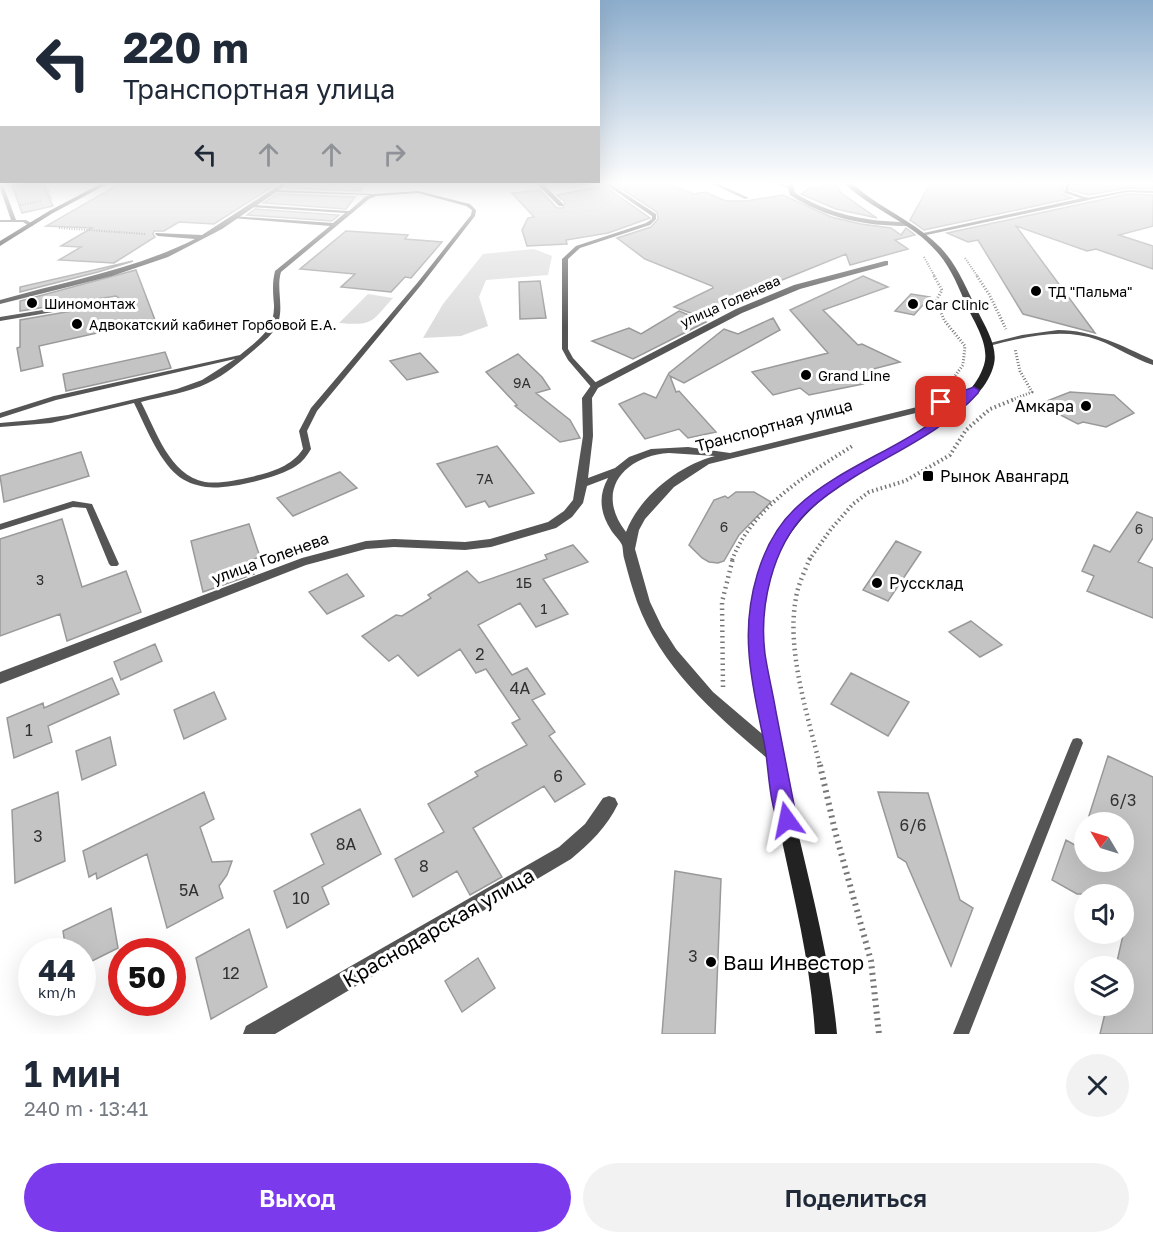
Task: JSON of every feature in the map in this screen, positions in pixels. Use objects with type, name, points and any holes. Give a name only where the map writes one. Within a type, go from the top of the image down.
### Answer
[{"type":"main road","points":[[0,244],[18,230]]},
{"type":"main road","points":[[826,1034],[815,937],[774,754],[757,652],[758,608],[768,564],[782,535],[802,510],[823,492],[915,438],[961,404],[974,390],[988,364],[988,345],[965,292],[950,266],[916,230]]},
{"type":"street","points":[[0,302],[132,268],[178,250],[212,230]]},
{"type":"street","points":[[922,234],[940,230]]},
{"type":"street","points":[[158,234],[202,237]]},
{"type":"street","name":"улица Голенева","points":[[0,678],[291,566],[336,552],[366,545],[394,543],[465,546],[491,543],[552,525],[568,514],[579,500],[588,435],[587,398],[596,386],[739,310],[797,287],[885,263]]},
{"type":"street","name":"Транспортная улица","points":[[628,544],[633,531],[662,490],[681,475],[705,462],[920,409],[974,390]]},
{"type":"street","points":[[582,484],[616,471],[632,459],[648,453],[682,449],[732,455]]},
{"type":"street","points":[[616,471],[608,490],[607,508],[615,527],[628,544],[644,607],[660,639],[689,678],[723,712],[774,754]]},
{"type":"street","name":"Краснодарская улица","points":[[254,1034],[565,854],[591,830],[609,804]]},
{"type":"lane","points":[[0,426],[52,422],[191,388],[208,381],[270,333],[278,312],[274,280],[278,271],[327,230]]},
{"type":"lane","points":[[137,400],[172,467],[187,480],[207,486],[229,486],[279,472],[300,460],[307,449],[303,431],[314,410],[461,230]]},
{"type":"lane","points":[[596,386],[570,359],[565,349],[565,259],[572,250],[630,230]]},
{"type":"lane","points":[[0,319],[116,300]]},
{"type":"lane","points":[[988,345],[1012,339],[1078,332],[1153,363]]},
{"type":"lane","points":[[0,416],[54,398],[241,356]]},
{"type":"lane","points":[[0,527],[73,504],[89,506],[114,564]]},
{"type":"lane","points":[[961,1034],[1077,742]]},
{"type":"path","points":[[93,230],[135,233]]},
{"type":"path","points":[[923,255],[942,290],[936,301],[944,320],[965,346],[963,365],[945,388]]},
{"type":"path","points":[[879,1034],[871,961],[835,831],[804,698],[794,637],[796,597],[810,558],[853,504],[869,492],[905,481],[950,456],[966,430],[990,409],[1032,392],[1020,370],[1012,339],[989,294]]},
{"type":"shaded area","points":[[534,249],[552,256],[548,275],[486,280],[479,297],[488,326],[461,336],[423,338],[443,304],[483,254]]},
{"type":"shaded area","points":[[368,294],[393,298],[371,321],[359,324],[339,323]]},
{"type":"building","points":[[88,230],[165,230],[154,231],[155,237],[114,263],[59,260],[81,247],[61,246]]},
{"type":"building","points":[[522,230],[616,230],[566,240],[567,244],[527,246]]},
{"type":"building","points":[[641,230],[894,230],[901,235],[904,230],[909,230],[915,235],[895,240],[908,249],[850,265],[846,254],[696,315],[674,307],[713,288],[712,286],[645,259],[617,238]]},
{"type":"building","points":[[960,230],[1019,230],[1095,333],[1023,314],[978,240],[968,242],[947,233]]},
{"type":"building","points":[[1028,230],[1137,230],[1119,235],[1153,246],[1153,269],[1096,249],[1087,251]]},
{"type":"building","points":[[346,231],[408,235],[405,239],[442,242],[411,278],[405,277],[391,292],[341,287],[355,274],[300,269]]},
{"type":"building","points":[[133,261],[98,272],[20,292],[20,287]]},
{"type":"building","points":[[136,270],[155,320],[39,346],[43,366],[21,371],[17,348],[20,347],[20,320],[118,303],[120,299],[116,296],[20,311],[20,301]]},
{"type":"building","points":[[863,276],[888,287],[823,310],[858,345],[862,344],[900,362],[873,369],[882,375],[863,384],[809,395],[800,388],[773,395],[752,372],[828,353],[790,310]]},
{"type":"building","points":[[540,281],[546,318],[520,319],[519,282]]},
{"type":"building","name":"Car Clinic","points":[[911,294],[930,297],[914,315],[895,311]]},
{"type":"building","points":[[679,311],[706,322],[633,359],[592,341],[629,328],[641,334]]},
{"type":"building","points":[[773,318],[780,330],[684,383],[670,376],[676,392],[679,391],[716,432],[688,438],[679,429],[645,439],[619,404],[644,393],[656,398],[669,373],[724,329],[738,334]]},
{"type":"building","points":[[165,352],[171,368],[66,391],[63,374]]},
{"type":"building","points":[[420,353],[438,372],[407,380],[390,361]]},
{"type":"building","points":[[518,354],[542,377],[550,389],[536,393],[570,420],[580,438],[560,442],[515,406],[517,405],[486,372]]},
{"type":"building","points":[[1070,392],[1114,395],[1134,413],[1106,427],[1083,422],[1078,424],[1039,404]]},
{"type":"building","points":[[497,446],[534,493],[489,507],[485,501],[466,507],[437,464]]},
{"type":"building","points":[[81,452],[89,476],[4,502],[0,476]]},
{"type":"building","points":[[340,472],[357,488],[293,516],[277,498]]},
{"type":"building","points":[[736,492],[754,492],[771,502],[739,535],[724,561],[709,562],[689,545],[714,500],[725,496],[728,498]]},
{"type":"building","points":[[1137,512],[1153,518],[1153,538],[1138,562],[1153,568],[1153,618],[1087,591],[1094,576],[1082,571],[1094,545],[1110,552]]},
{"type":"building","points":[[62,519],[82,587],[126,571],[141,612],[67,641],[60,614],[0,636],[0,539]]},
{"type":"building","points":[[249,524],[260,557],[248,561],[254,574],[203,592],[191,541]]},
{"type":"building","points":[[896,541],[921,552],[888,601],[863,590]]},
{"type":"building","points":[[573,545],[588,562],[543,579],[568,614],[536,627],[520,603],[478,625],[512,675],[527,668],[545,694],[532,700],[555,732],[549,736],[585,784],[555,802],[544,786],[473,828],[502,877],[470,895],[457,871],[413,897],[395,859],[444,832],[428,804],[478,776],[475,772],[527,745],[512,723],[520,719],[486,669],[476,673],[460,649],[418,676],[398,655],[389,661],[362,636],[396,615],[402,616],[431,598],[428,595],[467,571],[479,583],[547,559],[545,555]]},
{"type":"building","points":[[347,574],[364,596],[327,614],[309,592]]},
{"type":"building","points":[[971,621],[1002,645],[980,657],[949,632]]},
{"type":"building","points":[[155,644],[162,661],[121,680],[114,662]]},
{"type":"building","points":[[851,673],[909,702],[888,736],[831,704]]},
{"type":"building","points":[[112,678],[119,694],[48,726],[52,742],[14,758],[7,718],[43,703],[44,708]]},
{"type":"building","points":[[214,692],[226,719],[184,739],[174,710]]},
{"type":"building","points":[[110,737],[116,765],[82,780],[76,751]]},
{"type":"building","points":[[1108,756],[1153,777],[1153,1034],[1100,1034],[1104,1016],[1134,1016],[1134,956],[1118,956],[1121,944],[1134,944],[1134,884],[1074,884],[1074,892],[1052,880],[1066,840],[1074,844],[1074,872],[1134,872],[1134,812],[1090,812]]},
{"type":"building","points":[[58,792],[65,861],[15,883],[12,810]]},
{"type":"building","points":[[204,792],[214,819],[200,827],[212,862],[232,861],[227,875],[219,886],[223,898],[167,928],[147,854],[97,879],[96,873],[89,877],[83,851]]},
{"type":"building","points":[[878,792],[928,793],[960,900],[973,908],[951,966],[906,862],[898,857]]},
{"type":"building","points":[[360,809],[381,854],[322,887],[329,904],[287,928],[274,891],[324,864],[311,834]]},
{"type":"building","points":[[675,871],[721,879],[715,1034],[662,1034]]},
{"type":"building","points":[[111,908],[116,938],[108,938],[108,953],[96,959],[96,938],[64,938],[63,931]]},
{"type":"building","points":[[249,929],[267,987],[211,1019],[196,958]]},
{"type":"building","points":[[478,958],[495,988],[462,1012],[445,981]]},
{"type":"place","name":"ТД \"Пальма\"","points":[[1036,291]]},
{"type":"place","name":"Шиномонтаж","points":[[32,303]]},
{"type":"place","name":"Car Clinic","points":[[913,304]]},
{"type":"place","name":"Адвокатский кабинет Горбовой Е.А.","points":[[77,324]]},
{"type":"place","name":"Grand Line","points":[[806,375]]},
{"type":"place","name":"Амкара","points":[[1086,406]]},
{"type":"place","name":"Рынок Авангард","points":[[928,476]]},
{"type":"place","name":"Руссклад","points":[[877,583]]},
{"type":"place","name":"Ваш Инвестор","points":[[711,962]]},
{"type":"route","points":[[787,820],[757,652],[758,608],[768,564],[782,535],[802,510],[823,492],[848,475],[915,438],[944,418],[974,390],[941,402]]}]
